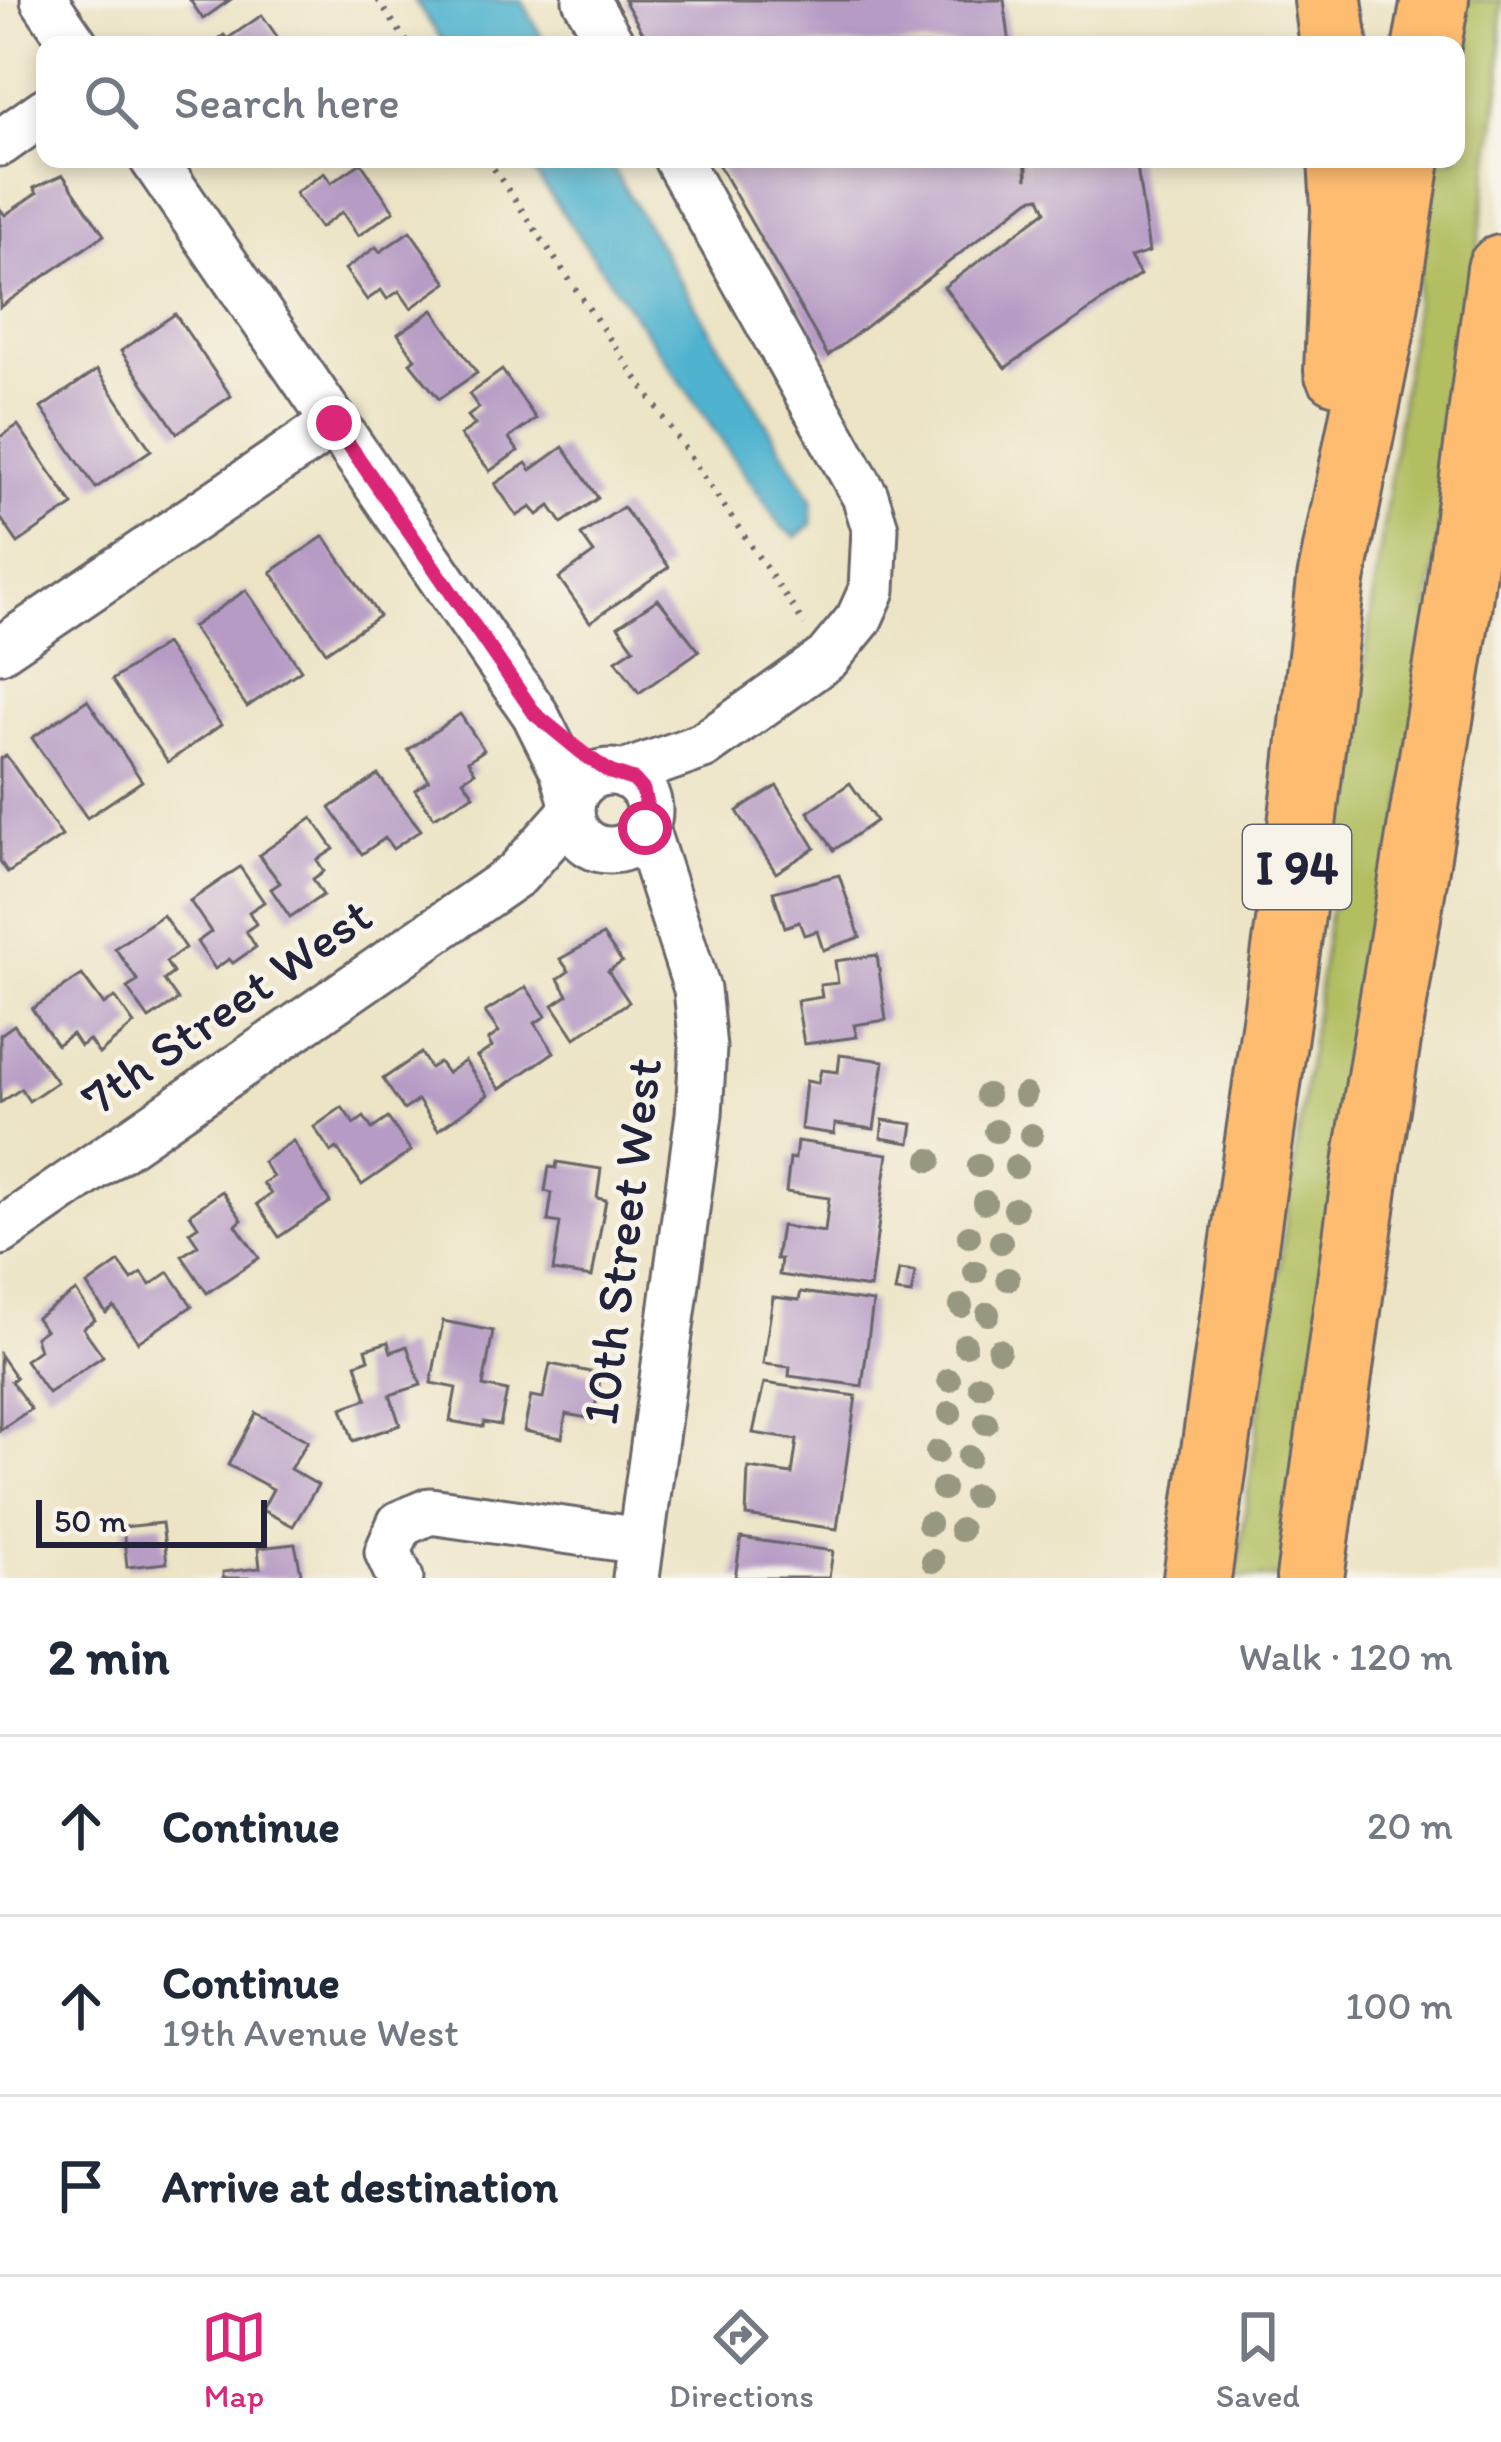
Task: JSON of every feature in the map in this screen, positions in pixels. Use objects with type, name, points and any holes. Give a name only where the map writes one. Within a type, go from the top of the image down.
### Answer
[{"type":"highway","points":[[1328,0],[1333,36]]},
{"type":"highway","points":[[1429,36],[1435,0]]},
{"type":"highway","points":[[1342,511],[1336,414],[1343,168]]},
{"type":"highway","name":"I 94","points":[[1197,1578],[1293,901],[1330,580],[1381,329],[1406,168]]},
{"type":"highway","name":"I 94","points":[[1310,1578],[1369,1151],[1457,609],[1501,269]]},
{"type":"highway","points":[[1457,609],[1501,443]]},
{"type":"street","points":[[44,0],[69,36]]},
{"type":"street","points":[[586,0],[607,36]]},
{"type":"street","points":[[0,143],[36,117]]},
{"type":"street","points":[[159,168],[535,714],[563,770],[579,836],[628,836]]},
{"type":"street","points":[[628,836],[703,746],[818,666],[859,619],[872,590],[875,528],[865,496],[682,168]]},
{"type":"street","points":[[0,650],[334,423]]},
{"type":"street","points":[[535,714],[643,790],[628,836]]},
{"type":"street","points":[[572,806],[586,780],[703,746]]},
{"type":"street","name":"7th Street West","points":[[517,874],[572,806]]},
{"type":"street","name":"7th Street West","points":[[0,1232],[517,874],[628,836]]},
{"type":"street","name":"10th Street West","points":[[628,836],[674,921],[697,988],[703,1048],[699,1114],[638,1560]]},
{"type":"street","points":[[400,1578],[388,1552],[400,1524],[430,1511],[638,1560]]},
{"type":"path","points":[[378,0],[403,36]]},
{"type":"path","points":[[493,168],[818,666]]},
{"type":"green space","points":[[1456,0],[1501,0],[1501,77],[1395,863],[1291,1578],[1236,1578],[1434,168],[1465,168],[1465,36],[1456,36]]},
{"type":"water","points":[[414,0],[522,0],[541,36],[439,36]]},
{"type":"water","points":[[531,168],[612,168],[812,499],[812,524],[796,537],[782,527]]},
{"type":"building","points":[[190,0],[230,0],[203,19]]},
{"type":"building","points":[[624,0],[1004,0],[1009,36],[645,36]]},
{"type":"building","points":[[262,15],[277,36],[231,36]]},
{"type":"building","points":[[354,168],[364,168],[394,211],[358,236],[342,212],[320,228],[295,193],[324,173],[331,183]]},
{"type":"building","points":[[720,168],[1026,168],[1027,179],[1027,168],[1137,168],[1149,252],[1130,258],[1140,275],[1005,368],[944,287],[1046,211],[1040,197],[1030,199],[828,356]]},
{"type":"building","points":[[63,175],[104,235],[0,307],[0,209],[5,215],[37,193],[34,188]]},
{"type":"building","points":[[410,231],[447,283],[411,308],[399,291],[387,299],[381,290],[367,300],[345,269]]},
{"type":"building","points":[[433,310],[477,373],[439,399],[410,363],[415,359],[398,334]]},
{"type":"building","points":[[175,314],[231,396],[177,433],[121,351]]},
{"type":"building","points":[[97,370],[151,450],[96,488],[41,408]]},
{"type":"building","points":[[502,370],[536,419],[509,438],[518,451],[490,471],[460,435],[475,425],[468,416],[479,408],[469,394]]},
{"type":"building","points":[[18,425],[73,505],[18,543],[0,517],[0,437]]},
{"type":"building","points":[[563,447],[598,498],[562,523],[550,506],[538,515],[531,507],[517,516],[495,484],[526,463],[531,470]]},
{"type":"building","points":[[623,507],[669,567],[590,622],[559,578],[594,553],[581,535]]},
{"type":"building","points":[[324,536],[379,616],[326,652],[271,572]]},
{"type":"building","points":[[246,590],[301,670],[247,707],[192,627]]},
{"type":"building","points":[[658,599],[699,651],[639,693],[616,660],[634,648],[618,626]]},
{"type":"building","points":[[165,644],[221,725],[168,762],[112,680]]},
{"type":"building","points":[[87,700],[142,781],[87,818],[32,738]]},
{"type":"building","points":[[460,714],[484,750],[468,761],[475,772],[463,780],[474,795],[434,817],[415,790],[429,780],[408,750]]},
{"type":"building","points":[[6,755],[62,836],[8,873],[0,861],[0,759]]},
{"type":"building","points":[[378,775],[421,830],[393,849],[385,838],[362,854],[330,808]]},
{"type":"building","points":[[850,783],[876,821],[834,850],[808,812]]},
{"type":"building","points":[[777,786],[815,848],[776,873],[737,811]]},
{"type":"building","points":[[312,818],[334,849],[317,860],[324,871],[313,879],[323,895],[290,917],[271,889],[280,883],[259,855]]},
{"type":"building","points":[[240,867],[264,902],[249,912],[256,924],[246,931],[256,947],[215,969],[197,942],[211,932],[190,901]]},
{"type":"building","points":[[839,875],[860,937],[823,950],[817,931],[804,935],[799,922],[785,927],[773,892]]},
{"type":"building","points":[[163,915],[185,948],[166,962],[173,973],[164,980],[178,1000],[149,1019],[127,988],[138,981],[115,948]]},
{"type":"building","points":[[603,935],[622,962],[608,971],[629,1002],[575,1038],[553,1005],[568,995],[558,979],[569,971],[560,959]]},
{"type":"building","points":[[877,955],[886,1020],[854,1025],[857,1037],[804,1044],[797,1001],[822,997],[820,985],[838,983],[835,961]]},
{"type":"building","points":[[82,975],[104,1005],[115,997],[134,1024],[99,1054],[89,1040],[80,1046],[72,1034],[57,1045],[32,1009]]},
{"type":"building","points":[[526,987],[546,1016],[535,1023],[554,1052],[500,1089],[477,1057],[492,1047],[488,1040],[499,1032],[485,1012]]},
{"type":"building","points":[[14,1025],[57,1082],[29,1101],[21,1089],[0,1103],[0,1035]]},
{"type":"building","points":[[421,1053],[430,1068],[439,1062],[447,1073],[465,1061],[488,1095],[438,1130],[418,1100],[404,1110],[383,1079]]},
{"type":"building","points":[[840,1055],[884,1061],[874,1129],[835,1124],[834,1134],[801,1129],[806,1081],[818,1083],[821,1070],[838,1072]]},
{"type":"building","points":[[342,1107],[354,1124],[364,1117],[372,1129],[388,1118],[411,1151],[362,1185],[337,1148],[331,1152],[314,1127]]},
{"type":"building","points":[[883,1120],[913,1124],[910,1143],[881,1138]]},
{"type":"building","points":[[293,1141],[330,1202],[279,1237],[257,1204],[271,1194],[263,1183],[273,1177],[263,1162]]},
{"type":"building","points":[[797,1141],[888,1154],[870,1288],[779,1275],[781,1259],[776,1259],[781,1226],[825,1232],[829,1198],[786,1192]]},
{"type":"building","points":[[557,1162],[601,1169],[597,1198],[606,1200],[592,1277],[553,1271],[560,1223],[548,1221],[552,1193],[545,1191],[549,1167],[556,1168]]},
{"type":"building","points":[[222,1191],[242,1220],[236,1225],[259,1258],[207,1293],[182,1256],[198,1245],[189,1232],[198,1226],[190,1214]]},
{"type":"building","points":[[119,1262],[132,1280],[142,1273],[150,1285],[169,1272],[192,1306],[138,1342],[114,1307],[106,1313],[87,1285]]},
{"type":"building","points":[[899,1270],[915,1272],[912,1294],[895,1292]]},
{"type":"building","points":[[76,1291],[95,1320],[83,1328],[103,1356],[48,1393],[25,1360],[39,1350],[35,1337],[45,1330],[36,1318]]},
{"type":"building","points":[[801,1292],[873,1302],[862,1386],[789,1376],[790,1367],[763,1364],[773,1297],[799,1300]]},
{"type":"building","points":[[443,1321],[493,1331],[483,1386],[507,1391],[500,1425],[450,1421],[456,1388],[431,1383]]},
{"type":"building","points":[[388,1342],[391,1352],[407,1346],[421,1385],[390,1395],[400,1425],[353,1441],[342,1408],[367,1399],[356,1364],[369,1359],[366,1349]]},
{"type":"building","points":[[0,1355],[31,1409],[0,1430]]},
{"type":"building","points":[[550,1364],[601,1374],[593,1419],[566,1414],[562,1438],[524,1431],[531,1396],[543,1398]]},
{"type":"building","points":[[764,1383],[856,1396],[837,1529],[746,1516],[748,1468],[792,1474],[797,1440],[753,1433]]},
{"type":"building","points":[[256,1413],[308,1441],[290,1469],[318,1485],[293,1526],[262,1510],[273,1489],[228,1465]]},
{"type":"building","points":[[162,1523],[167,1563],[127,1567],[123,1527]]},
{"type":"building","points":[[741,1538],[833,1551],[829,1578],[735,1578]]},
{"type":"building","points":[[295,1544],[302,1578],[223,1578],[223,1572],[260,1568],[258,1548]]},
{"type":"route","points":[[334,423],[535,714],[585,755],[610,772],[634,780],[643,790],[649,815],[645,828]]}]
